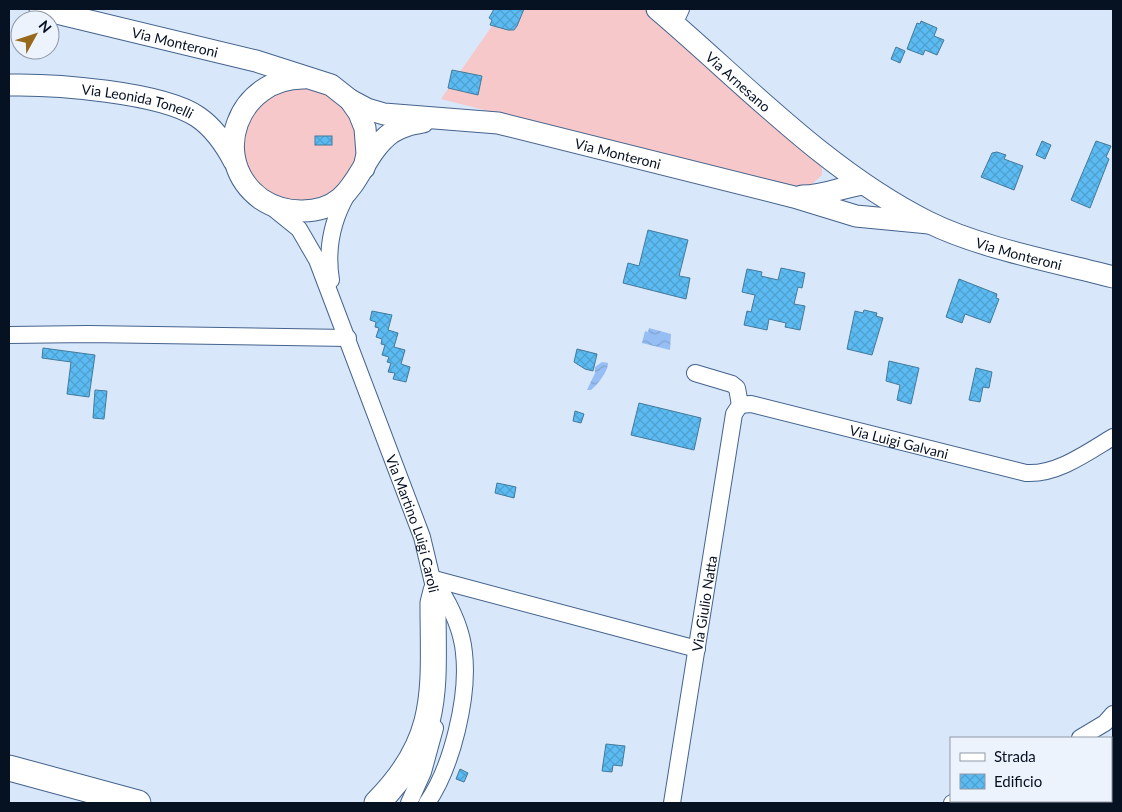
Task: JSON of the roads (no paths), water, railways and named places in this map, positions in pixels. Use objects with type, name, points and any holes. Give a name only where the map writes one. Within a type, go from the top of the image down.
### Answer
[{"type":"highway","points":[[377,803],[406,769],[426,729],[432,703],[433,603],[435,585]]},
{"type":"highway","points":[[9,768],[138,803]]},
{"type":"main road","name":"Via Monteroni","points":[[40,9],[256,61],[332,85],[350,100],[367,109],[384,114],[498,123],[799,196],[838,211],[872,219],[928,222]]},
{"type":"main road","name":"Via Arnesano","points":[[657,9],[678,16],[822,152]]},
{"type":"main road","name":"Via Monteroni","points":[[309,78],[278,81],[264,88],[248,104],[236,124],[234,155],[238,170],[249,187],[261,199],[275,207],[291,211],[308,211],[324,208],[338,200],[351,189],[378,146],[391,133],[400,127],[440,117]]},
{"type":"main road","name":"Via Leonida Tonelli","points":[[9,85],[32,84],[98,91],[180,108],[198,116],[214,130],[238,170]]},
{"type":"main road","name":"Via Monteroni","points":[[350,100],[359,113],[365,128],[367,154],[364,168]]},
{"type":"main road","name":"Via Monteroni","points":[[822,152],[863,184],[928,222],[974,240],[1113,277]]},
{"type":"main road","points":[[799,196],[822,184],[826,174],[826,163],[822,152]]},
{"type":"main road","name":"Via Monteroni","points":[[799,196],[831,194],[852,185],[863,184]]},
{"type":"main road","points":[[838,211],[848,208],[858,201],[863,192],[863,184]]},
{"type":"street","name":"Via Martino Luigi Caroli","points":[[336,307],[329,270],[330,247],[335,222],[351,189]]},
{"type":"street","name":"Via Martino Luigi Caroli","points":[[261,199],[299,229],[309,244],[348,338],[422,537],[435,585],[443,644],[440,707],[423,772],[410,803]]},
{"type":"street","points":[[9,335],[88,334],[348,338]]},
{"type":"street","points":[[695,373],[732,384],[737,388],[740,405]]},
{"type":"street","name":"Via Luigi Galvani","points":[[740,405],[751,404],[1026,473],[1041,474],[1052,470],[1113,437]]},
{"type":"street","name":"Via Giulio Natta","points":[[672,803],[734,414],[740,405]]},
{"type":"street","points":[[435,585],[698,649]]},
{"type":"street","points":[[427,803],[445,772],[451,755],[465,669],[464,652],[448,601],[435,585]]},
{"type":"street","points":[[1082,737],[1105,723],[1113,714]]},
{"type":"water","points":[[649,328],[671,334],[670,350],[642,343],[645,331],[648,332]]},
{"type":"water","points":[[602,362],[608,363],[608,367],[599,382],[591,390],[587,390],[595,373],[595,367]]}]
